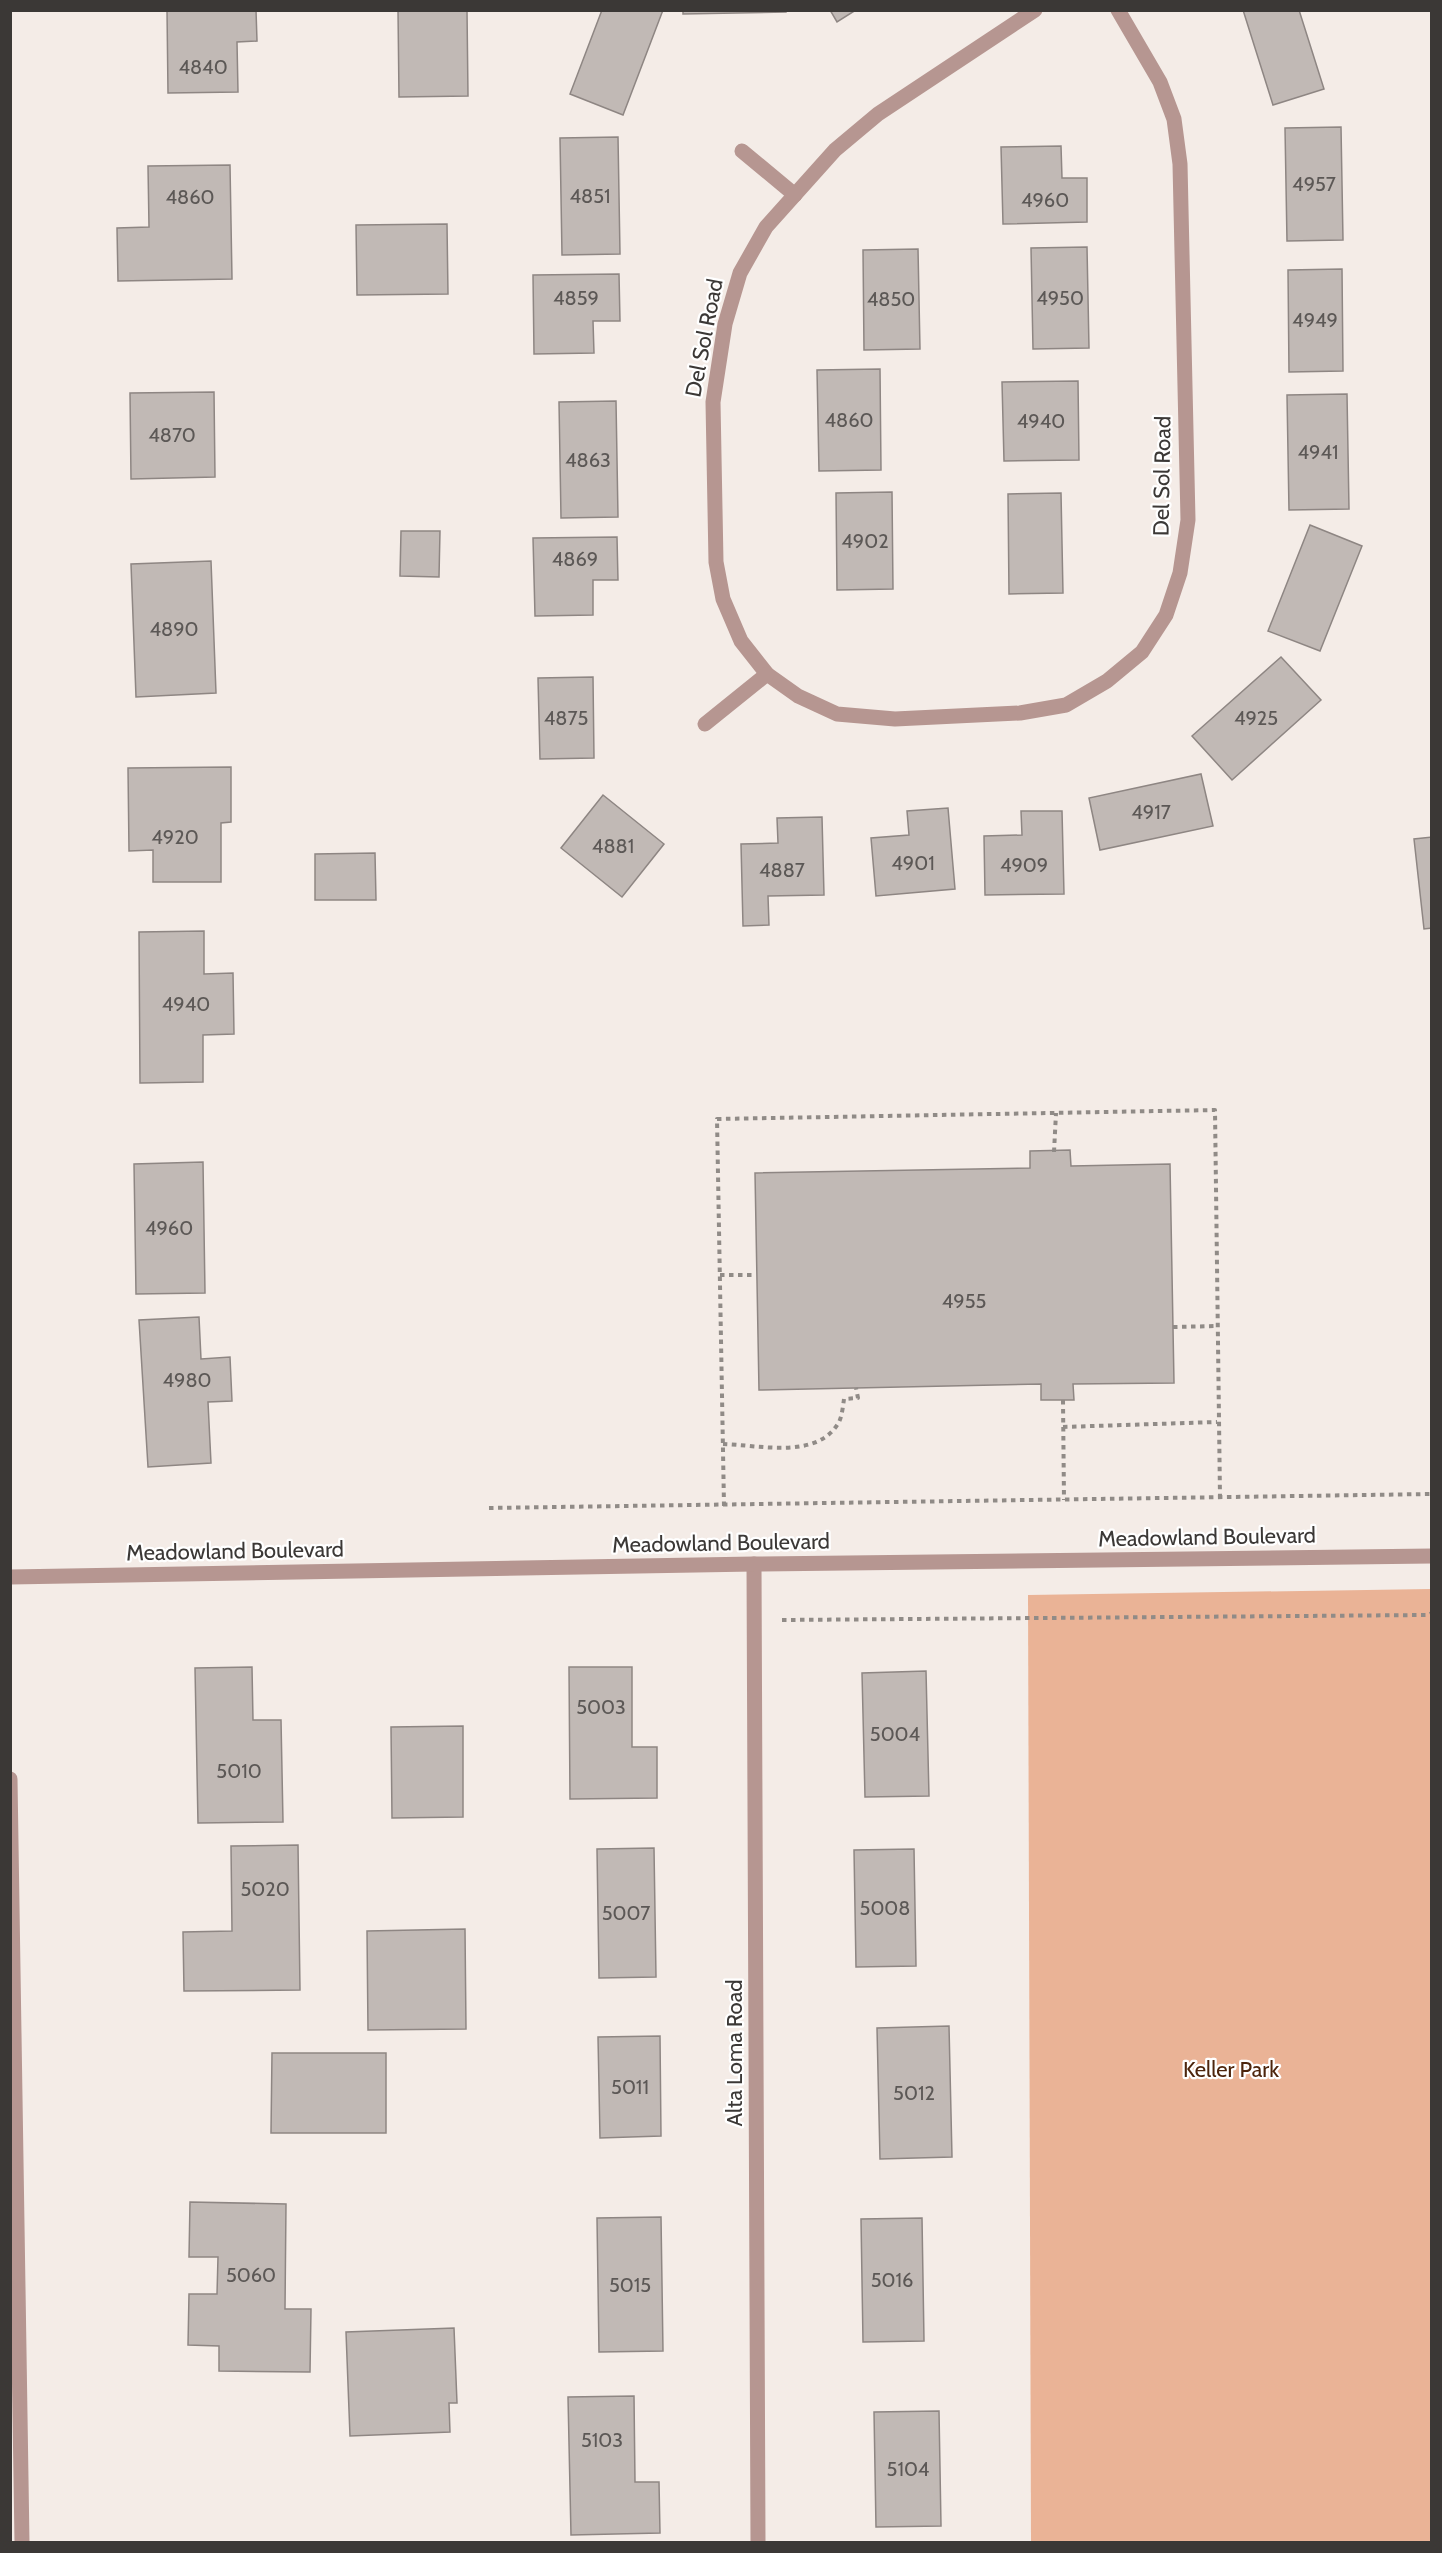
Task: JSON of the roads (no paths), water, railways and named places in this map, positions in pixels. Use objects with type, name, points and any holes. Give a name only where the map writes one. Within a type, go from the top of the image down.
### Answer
[{"type":"street","name":"Del Sol Road","points":[[1035,10],[878,114],[835,150],[766,227],[740,273],[725,324],[713,402],[716,562],[723,599],[741,641],[767,674],[798,696],[837,714],[895,718],[1020,713],[1066,705],[1107,681],[1142,652],[1166,615],[1180,573],[1188,520],[1180,164],[1174,119],[1160,82],[1118,10]]},
{"type":"street","points":[[742,150],[795,195]]},
{"type":"street","points":[[705,724],[767,674]]},
{"type":"street","name":"Meadowland Boulevard","points":[[10,1577],[754,1564],[1431,1556]]},
{"type":"street","name":"Alta Loma Road","points":[[754,1564],[758,2542]]},
{"type":"street","points":[[10,1779],[22,2542]]},
{"type":"park label","name":"Keller Park","points":[[1231,2069]]}]
